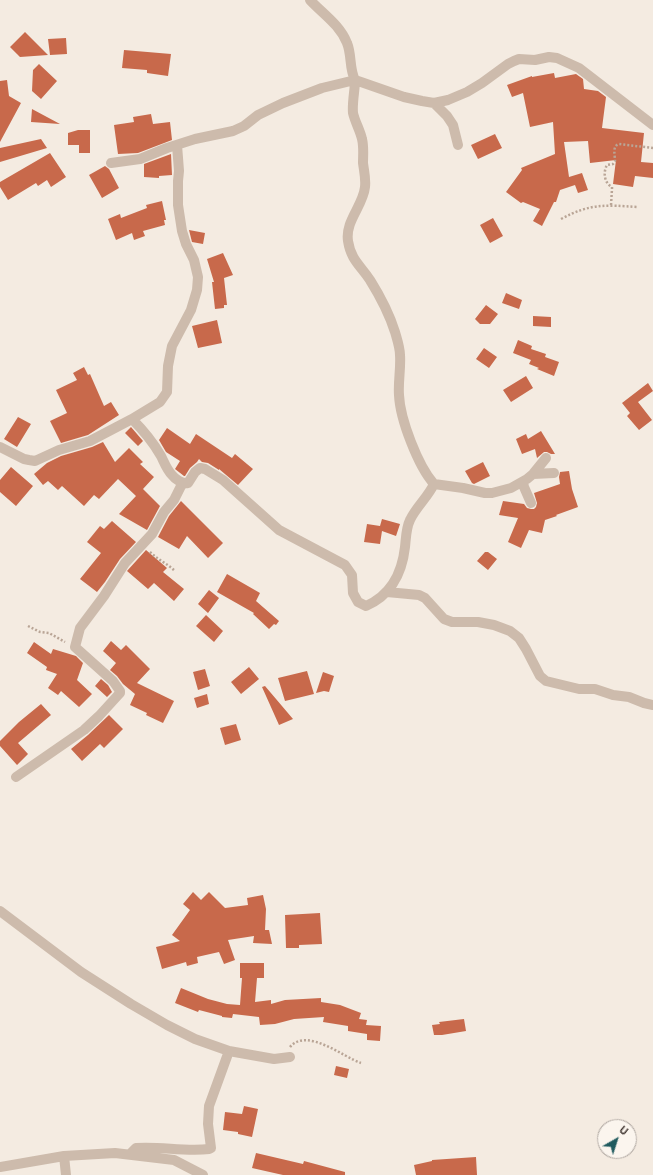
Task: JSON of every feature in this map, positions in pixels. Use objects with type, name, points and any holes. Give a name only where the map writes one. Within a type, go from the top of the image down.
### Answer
[{"type":"street","points":[[310,0],[336,24],[342,32],[350,49],[352,71],[355,80],[354,114],[362,140],[365,185],[364,195],[349,227],[348,239],[350,250],[355,261],[369,279],[381,300],[393,327],[400,354],[399,394],[401,409],[408,434],[421,465],[428,476],[440,485],[492,493],[511,488],[522,482],[533,474],[546,458]]},
{"type":"street","points":[[111,163],[128,162],[140,159],[195,139],[233,131],[244,126],[258,115],[283,103],[322,88],[355,80],[404,97],[422,101],[434,103],[448,100],[468,92],[508,64],[519,59],[535,60],[549,57],[557,58],[579,68],[653,125]]},
{"type":"street","points":[[434,103],[447,116],[453,125],[458,145]]},
{"type":"street","points":[[0,447],[24,458],[34,460],[59,450],[90,441],[132,419],[160,402],[167,392],[168,366],[172,346],[190,310],[197,290],[198,277],[194,260],[186,244],[182,231],[178,205],[179,171],[177,145]]},
{"type":"street","points":[[132,419],[148,436],[172,476],[184,483]]},
{"type":"street","points":[[16,777],[84,730],[120,693],[113,681],[75,647],[80,628],[104,596],[125,563],[152,534],[164,512],[174,500],[180,486],[184,483],[188,483],[195,472],[200,468],[205,469],[223,480],[279,530],[345,565],[352,575],[353,593],[358,602],[366,606],[376,602],[387,592],[399,573],[405,551],[409,521],[429,494],[440,485]]},
{"type":"street","points":[[533,474],[554,473]]},
{"type":"street","points":[[522,482],[531,503]]},
{"type":"street","points":[[387,592],[419,595],[425,598],[444,619],[452,622],[478,622],[494,625],[510,631],[519,638],[532,659],[540,676],[546,681],[579,690],[595,689],[612,695],[629,697],[653,705]]},
{"type":"street","points":[[0,911],[81,972],[131,1004],[195,1039],[229,1051],[274,1059],[289,1053]]},
{"type":"street","points":[[130,1154],[136,1148],[196,1151],[210,1149],[211,1145],[208,1124],[209,1106],[229,1051]]},
{"type":"street","points":[[0,1167],[64,1156],[115,1153],[174,1160],[202,1175]]},
{"type":"street","points":[[64,1156],[66,1175]]},
{"type":"path","points":[[611,206],[612,187],[606,182],[605,169],[607,165],[614,163],[614,148],[619,144],[653,148]]},
{"type":"path","points":[[561,220],[576,211],[596,206],[638,208]]},
{"type":"path","points":[[144,544],[154,556],[170,566],[175,572]]},
{"type":"path","points":[[28,626],[40,632],[49,633],[75,647]]},
{"type":"path","points":[[289,1053],[293,1044],[298,1041],[305,1040],[325,1045],[361,1063]]},
{"type":"building","points":[[25,32],[48,55],[20,57],[10,47]]},
{"type":"building","points":[[66,38],[67,54],[50,55],[48,39]]},
{"type":"building","points":[[124,50],[171,54],[168,76],[147,73],[147,70],[122,68]]},
{"type":"building","points":[[39,64],[57,81],[41,99],[32,91],[33,70]]},
{"type":"building","points":[[554,73],[555,78],[576,74],[583,79],[584,89],[598,91],[606,97],[602,128],[644,133],[641,162],[653,163],[653,178],[635,176],[633,187],[613,184],[616,160],[590,163],[588,141],[564,142],[569,177],[582,173],[588,190],[578,193],[575,185],[560,190],[556,202],[554,202],[542,226],[533,221],[540,209],[523,202],[521,203],[506,192],[522,170],[521,168],[555,154],[553,122],[530,127],[523,93],[512,97],[507,85],[532,76]]},
{"type":"building","points":[[7,80],[9,96],[21,103],[0,142],[0,81]]},
{"type":"building","points":[[32,109],[60,124],[31,122]]},
{"type":"building","points":[[151,114],[153,124],[170,122],[172,140],[138,153],[118,154],[114,125],[134,122],[133,117]]},
{"type":"building","points":[[78,130],[90,130],[90,153],[79,153],[79,145],[68,145],[68,133]]},
{"type":"building","points":[[495,134],[502,148],[478,159],[471,145]]},
{"type":"building","points":[[41,139],[47,148],[0,162],[0,148]]},
{"type":"building","points":[[50,153],[66,177],[51,187],[47,180],[38,186],[36,183],[8,200],[0,187],[0,182]]},
{"type":"building","points":[[171,154],[172,175],[159,176],[159,178],[144,177],[144,164]]},
{"type":"building","points":[[105,166],[109,169],[119,188],[102,198],[89,175]]},
{"type":"building","points":[[162,201],[166,220],[164,220],[165,225],[143,231],[145,236],[134,240],[132,233],[116,240],[108,219],[120,214],[121,218],[147,208],[146,205]]},
{"type":"building","points":[[493,218],[503,236],[490,243],[480,225]]},
{"type":"building","points":[[189,230],[205,233],[203,244],[192,242]]},
{"type":"building","points":[[223,253],[233,275],[224,278],[227,305],[224,305],[224,308],[215,309],[212,282],[214,282],[207,259]]},
{"type":"building","points":[[506,293],[522,300],[519,309],[502,303]]},
{"type":"building","points":[[486,305],[498,314],[490,324],[480,324],[475,319]]},
{"type":"building","points":[[533,316],[551,317],[551,327],[533,326]]},
{"type":"building","points":[[217,320],[222,343],[198,348],[192,326]]},
{"type":"building","points":[[518,340],[532,346],[531,349],[546,354],[545,357],[559,362],[554,376],[529,364],[531,360],[513,353]]},
{"type":"building","points":[[484,348],[497,357],[489,368],[476,359]]},
{"type":"building","points":[[84,367],[88,375],[90,374],[104,406],[111,402],[119,415],[88,435],[61,443],[50,421],[67,413],[56,390],[77,380],[73,373]]},
{"type":"building","points":[[526,376],[533,388],[511,402],[503,390]]},
{"type":"building","points":[[648,383],[653,391],[638,402],[652,420],[639,430],[627,416],[630,413],[622,403]]},
{"type":"building","points":[[18,417],[31,424],[17,447],[4,439]]},
{"type":"building","points":[[131,427],[143,441],[138,446],[125,433]]},
{"type":"building","points":[[167,428],[190,444],[196,434],[232,458],[235,454],[253,469],[238,485],[219,469],[208,463],[202,462],[199,459],[184,476],[175,469],[180,461],[166,452],[159,440]]},
{"type":"building","points":[[541,431],[555,454],[544,452],[537,458],[535,449],[522,454],[516,439],[526,434],[528,439]]},
{"type":"building","points":[[103,442],[115,462],[129,448],[143,462],[140,464],[154,477],[143,489],[160,506],[147,530],[119,514],[136,496],[118,479],[99,499],[94,495],[84,506],[62,486],[58,490],[48,481],[43,485],[34,474],[47,463],[61,456],[92,447]]},
{"type":"building","points":[[483,462],[490,476],[474,484],[465,471]]},
{"type":"building","points":[[11,467],[33,486],[16,506],[0,492],[0,480]]},
{"type":"building","points":[[569,471],[572,489],[578,507],[545,520],[542,533],[529,530],[521,548],[508,542],[518,518],[499,515],[503,501],[524,504],[527,508],[534,509],[537,503],[534,493],[560,484],[560,472]]},
{"type":"building","points":[[181,501],[223,543],[208,558],[187,536],[179,549],[158,537],[169,516]]},
{"type":"building","points":[[382,519],[400,524],[396,536],[382,531],[380,544],[364,542],[367,524],[380,526]]},
{"type":"building","points":[[112,521],[136,542],[120,559],[97,592],[80,579],[101,553],[87,542],[100,526],[104,529]]},
{"type":"building","points":[[146,550],[167,568],[163,572],[184,589],[174,601],[154,583],[148,589],[127,571]]},
{"type":"building","points":[[485,552],[488,552],[497,559],[488,570],[477,561]]},
{"type":"building","points":[[227,574],[260,593],[256,601],[279,621],[276,625],[274,624],[269,629],[253,614],[254,613],[217,592]]},
{"type":"building","points":[[209,590],[219,598],[208,613],[198,604]]},
{"type":"building","points":[[206,615],[223,631],[214,642],[196,626]]},
{"type":"building","points":[[111,641],[121,650],[126,645],[150,669],[137,683],[174,701],[163,723],[130,705],[135,694],[110,670],[116,663],[103,651]]},
{"type":"building","points":[[34,642],[51,654],[53,649],[76,656],[83,663],[77,680],[92,694],[79,707],[61,691],[58,695],[48,688],[57,674],[46,670],[47,667],[27,653]]},
{"type":"building","points":[[249,667],[259,679],[241,694],[231,682]]},
{"type":"building","points":[[205,669],[210,686],[198,690],[193,672]]},
{"type":"building","points":[[307,671],[314,694],[285,701],[278,678]]},
{"type":"building","points":[[323,672],[334,676],[329,692],[324,691],[316,693]]},
{"type":"building","points":[[101,679],[108,685],[112,692],[107,697],[95,686]]},
{"type":"building","points":[[265,686],[293,719],[279,725],[262,687]]},
{"type":"building","points":[[207,694],[209,704],[197,708],[194,698]]},
{"type":"building","points":[[41,704],[51,715],[18,743],[28,754],[17,765],[0,746],[0,741],[19,722]]},
{"type":"building","points":[[109,715],[123,729],[104,748],[100,744],[82,761],[71,749]]},
{"type":"building","points":[[236,724],[241,740],[225,745],[220,728]]},
{"type":"building","points":[[193,892],[201,900],[209,892],[225,908],[248,905],[247,898],[263,895],[266,909],[265,930],[269,930],[272,944],[253,943],[254,936],[228,940],[235,960],[224,964],[219,952],[197,957],[198,963],[187,966],[186,962],[162,969],[156,947],[180,941],[172,935],[190,910],[183,904]]},
{"type":"building","points":[[320,913],[322,944],[299,945],[299,948],[286,948],[285,915]]},
{"type":"building","points":[[240,963],[264,963],[264,978],[257,978],[255,1002],[271,1000],[271,1004],[285,1000],[321,998],[321,1002],[340,1005],[361,1013],[359,1019],[367,1020],[366,1025],[381,1026],[380,1041],[367,1040],[367,1034],[348,1031],[348,1026],[323,1022],[324,1017],[294,1019],[275,1024],[260,1025],[259,1017],[233,1014],[232,1018],[222,1017],[199,1010],[198,1012],[175,1003],[181,988],[208,999],[227,1004],[240,1005],[242,978],[240,978]]},
{"type":"building","points":[[464,1019],[466,1031],[434,1035],[432,1025],[440,1024],[439,1022]]},
{"type":"building","points":[[336,1066],[349,1069],[347,1078],[334,1075]]},
{"type":"building","points":[[244,1106],[258,1109],[252,1137],[238,1134],[238,1132],[223,1130],[225,1112],[242,1114]]},
{"type":"building","points":[[256,1153],[303,1164],[304,1161],[345,1172],[345,1175],[283,1175],[252,1168]]},
{"type":"building","points":[[476,1157],[477,1175],[416,1175],[414,1165],[432,1160]]}]
